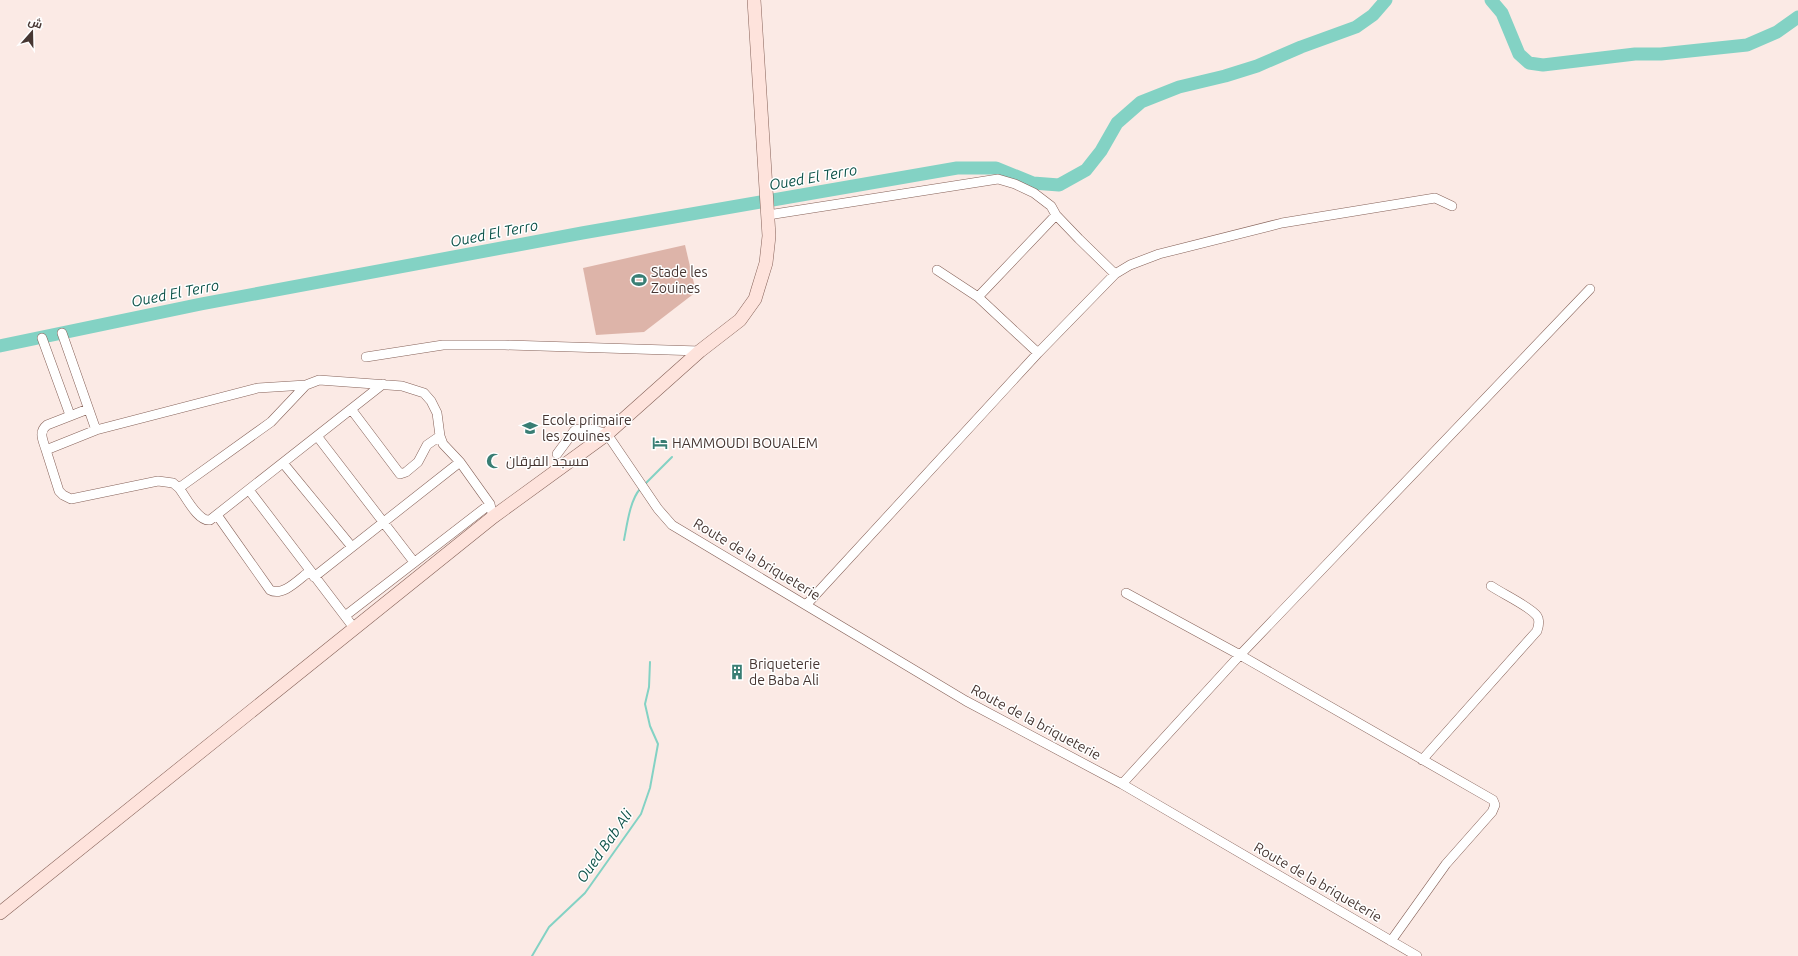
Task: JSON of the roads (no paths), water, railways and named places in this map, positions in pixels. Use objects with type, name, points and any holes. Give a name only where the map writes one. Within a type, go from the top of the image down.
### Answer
[{"type":"main road","points":[[0,913],[493,517],[607,434],[700,352],[740,320],[755,299],[767,256],[767,208],[754,0]]},
{"type":"street","points":[[767,208],[998,179],[1015,184],[1034,193],[1051,206],[1056,215],[1115,274]]},
{"type":"street","points":[[807,604],[1038,352],[1115,274],[1130,265],[1159,254],[1282,222],[1435,198],[1452,206]]},
{"type":"street","points":[[978,297],[1056,215]]},
{"type":"street","points":[[937,270],[978,297],[1038,352]]},
{"type":"street","points":[[1122,784],[1240,655],[1590,288]]},
{"type":"street","points":[[62,333],[96,430]]},
{"type":"street","points":[[42,338],[70,415]]},
{"type":"street","points":[[366,357],[443,346],[506,345],[700,352]]},
{"type":"street","points":[[46,450],[96,430],[258,388],[306,385],[319,380],[402,386],[424,393],[431,400],[437,413],[440,436],[443,444],[460,462],[490,504],[493,517]]},
{"type":"street","points":[[88,409],[70,415],[44,428],[42,433],[59,491],[67,497],[77,498],[158,481],[173,483],[179,488],[202,519],[210,520],[383,384]]},
{"type":"street","points":[[179,488],[271,422],[306,385]]},
{"type":"street","points":[[351,410],[400,474],[406,472],[418,462],[427,445],[440,436]]},
{"type":"street","points":[[557,454],[574,431],[578,428],[607,434]]},
{"type":"street","name":"Route de la briqueterie","points":[[607,434],[637,480],[658,509],[672,525],[807,604],[966,701],[1122,784],[1417,956]]},
{"type":"street","points":[[317,436],[414,562]]},
{"type":"street","points":[[217,515],[270,590],[274,592],[282,592],[352,547],[460,462]]},
{"type":"street","points":[[283,463],[352,547]]},
{"type":"street","points":[[249,490],[354,628]]},
{"type":"street","points":[[344,616],[490,504]]},
{"type":"street","points":[[1422,760],[1537,631],[1539,626],[1539,622],[1535,614],[1491,586]]},
{"type":"street","points":[[1126,593],[1240,655],[1491,798],[1495,807],[1470,839],[1446,864],[1391,941]]},
{"type":"waterway","name":"Oued El Terro","points":[[0,346],[201,304],[582,233],[957,168],[996,168],[1033,183],[1059,185],[1086,170],[1101,151],[1117,123],[1141,102],[1179,87],[1225,76],[1257,66],[1301,47],[1356,27],[1373,15],[1386,0]]},
{"type":"waterway","points":[[1491,0],[1502,13],[1519,54],[1529,63],[1543,65],[1635,54],[1661,54],[1747,45],[1777,32],[1798,17]]},
{"type":"waterway","points":[[645,484],[672,457]]},
{"type":"waterway","points":[[624,540],[631,506],[640,489]]},
{"type":"waterway","name":"Oued Bab Ali","points":[[532,956],[549,927],[585,893],[641,814],[650,788],[658,744],[650,726],[645,704],[649,687],[650,662]]},
{"type":"place","name":"Stade les Zouines","points":[[639,280]]},
{"type":"place","name":"Ecole primaire les zouines","points":[[530,428]]},
{"type":"place","name":"HAMMOUDI BOUALEM","points":[[660,443]]},
{"type":"place","name":"مسجد الفرقان","points":[[494,461]]},
{"type":"place","name":"Briqueterie de Baba Ali","points":[[737,672]]}]
